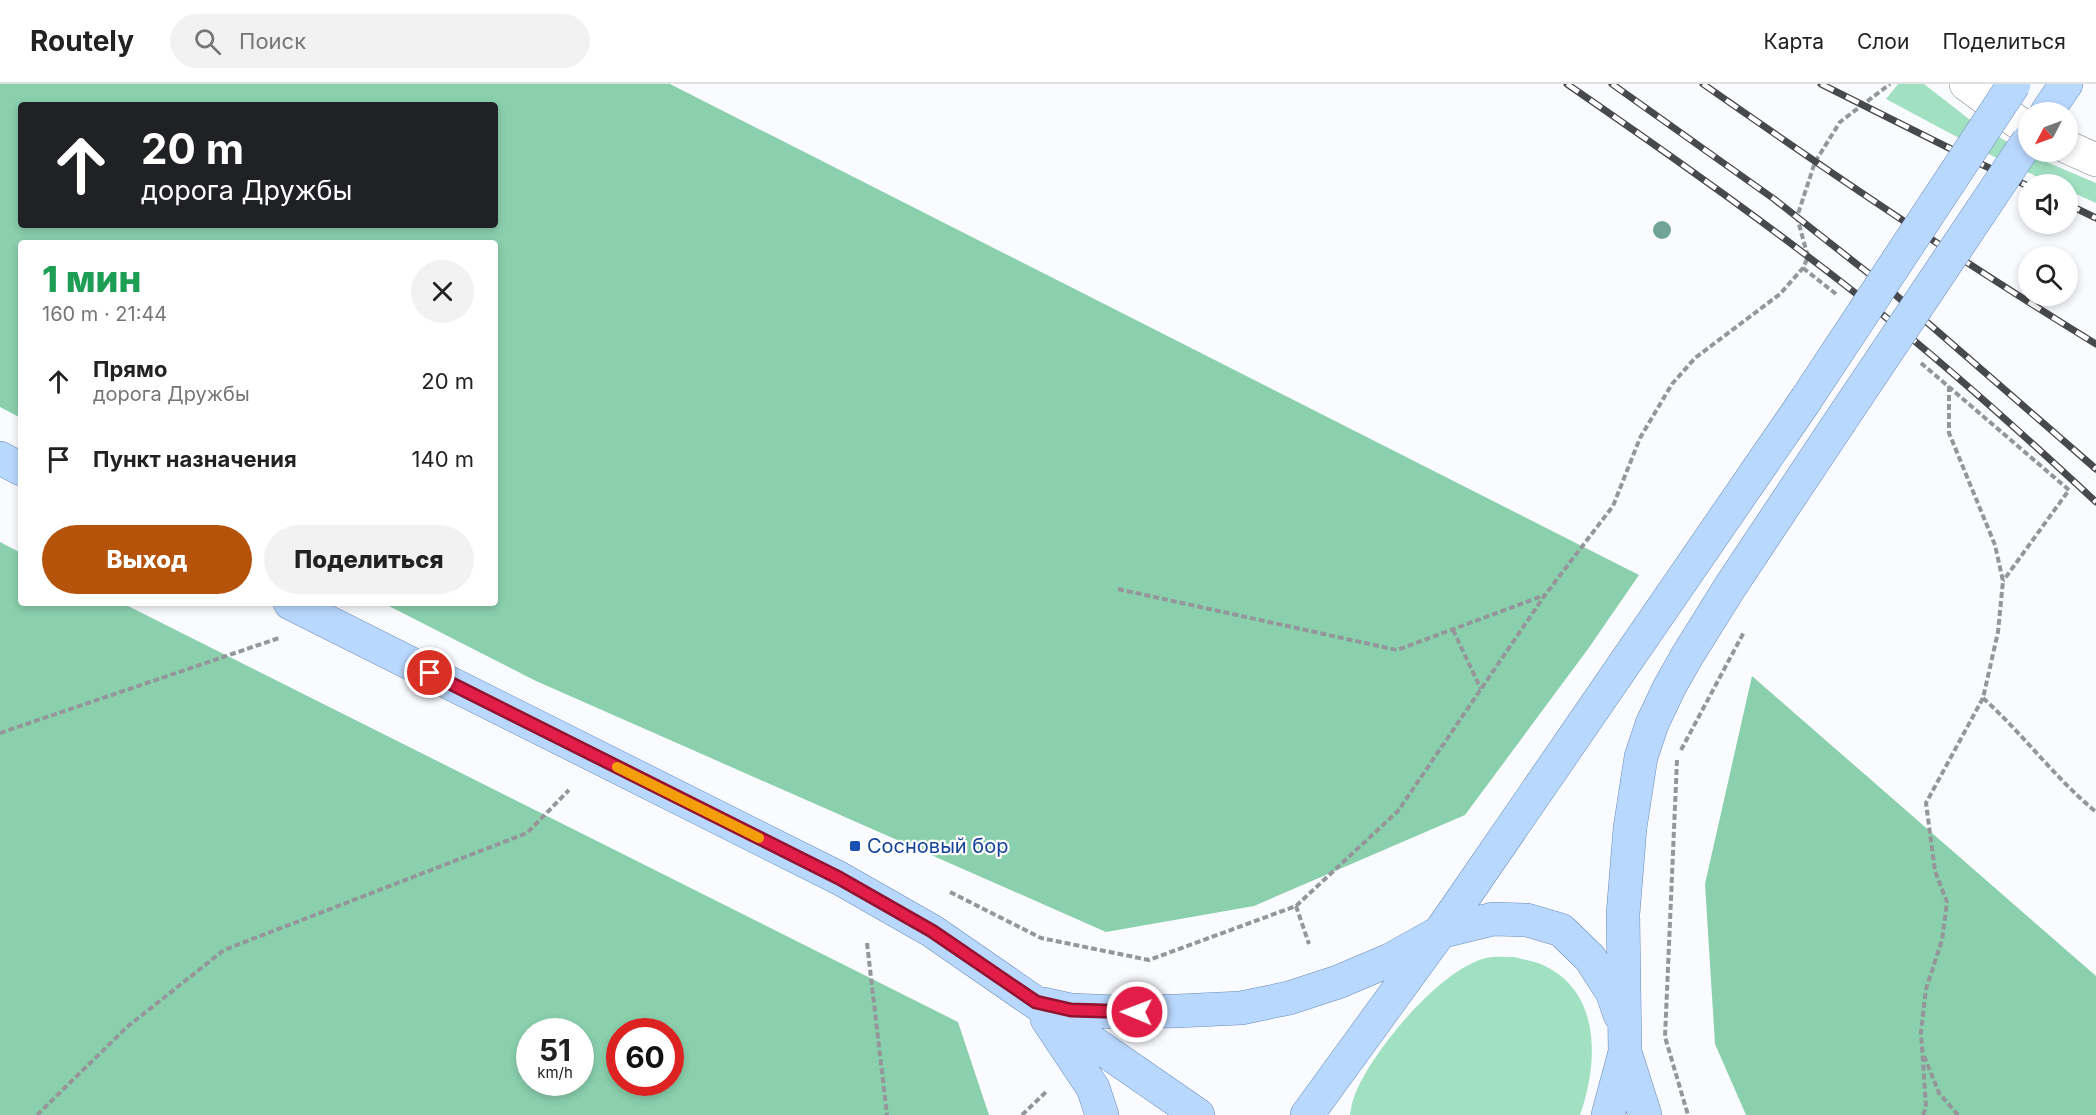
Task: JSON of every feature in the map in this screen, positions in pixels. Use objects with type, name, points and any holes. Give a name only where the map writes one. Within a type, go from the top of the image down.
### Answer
[{"type":"main road","points":[[1307,1115],[1440,932],[1805,401],[2014,84]]},
{"type":"main road","points":[[2054,102],[2066,84]]},
{"type":"main road","points":[[1608,1115],[1624,1039],[1623,914],[1629,828],[1641,757],[1652,724],[1669,688],[1707,624],[2018,156]]},
{"type":"main road","points":[[0,458],[18,467]]},
{"type":"main road","points":[[296,606],[839,878],[932,931],[1198,1115]]},
{"type":"main road","points":[[1036,1002],[1071,1010],[1118,1012],[1241,1008],[1289,998],[1338,982],[1390,960],[1440,932],[1493,919],[1527,920],[1561,930],[1590,958],[1611,992],[1645,1115]]},
{"type":"main road","points":[[1036,1002],[1093,1088],[1102,1115]]},
{"type":"main road","points":[[1332,1115],[1342,1065]]},
{"type":"street","points":[[1966,84],[2018,122]]},
{"type":"street","points":[[2078,152],[2096,160]]},
{"type":"path","points":[[950,892],[1041,938],[1149,960],[1296,906],[1398,812],[1545,595],[1613,506],[1640,438],[1684,367],[1780,294],[1803,268],[1808,257],[1797,217],[1815,162],[1840,122],[1890,84]]},
{"type":"path","points":[[1803,268],[1840,297]]},
{"type":"path","points":[[1912,356],[2069,490],[2003,581]]},
{"type":"path","points":[[1923,1115],[1926,1107],[1922,1032],[1926,989],[1942,940],[1947,903],[1935,871],[1926,803],[1983,698],[1998,632],[2003,581],[1995,545],[1949,433],[1949,386]]},
{"type":"path","points":[[1118,589],[1397,650],[1545,595]]},
{"type":"path","points":[[1688,1115],[1665,1037],[1677,757],[1749,624]]},
{"type":"path","points":[[1453,630],[1481,689]]},
{"type":"path","points":[[0,733],[279,638]]},
{"type":"path","points":[[1983,698],[2012,724],[2073,792],[2096,812]]},
{"type":"path","points":[[37,1115],[127,1027],[224,950],[527,833],[570,790]]},
{"type":"path","points":[[1296,906],[1309,944]]},
{"type":"path","points":[[867,943],[887,1115]]},
{"type":"path","points":[[1923,1053],[1939,1094],[1958,1115]]},
{"type":"path","points":[[1022,1115],[1048,1090]]},
{"type":"green space","points":[[0,84],[670,84],[1639,575],[1588,649],[1465,815],[1254,906],[1106,932],[536,681],[389,606],[498,606],[498,240],[18,240],[18,416],[0,407]]},
{"type":"green space","points":[[1898,84],[1924,84],[1969,119],[2018,148],[2018,162],[2047,162],[2075,174],[2032,174],[2000,160],[1886,99]]},
{"type":"green space","points":[[2078,175],[2096,183],[2096,203],[2078,195]]},
{"type":"green space","points":[[0,542],[18,551],[18,606],[128,606],[958,1022],[989,1115],[0,1115]]},
{"type":"green space","points":[[1752,676],[2096,976],[2096,1115],[1746,1115],[1715,1044],[1705,884]]},
{"type":"green space","points":[[1489,957],[1514,957],[1541,964],[1564,978],[1577,994],[1586,1012],[1591,1032],[1592,1053],[1586,1095],[1580,1115],[1350,1115],[1354,1097],[1375,1058],[1428,995],[1468,965]]},
{"type":"railway","points":[[1567,84],[1725,195],[1878,311],[1989,405],[2096,502]]},
{"type":"railway","points":[[1612,84],[1774,199],[1891,291],[2096,469]]},
{"type":"railway","points":[[1703,84],[1898,217],[2096,344]]},
{"type":"railway","points":[[1821,84],[2018,181]]},
{"type":"railway","points":[[2078,209],[2096,218]]},
{"type":"slow traffic","points":[[617,767],[759,838]]},
{"type":"place","name":"Сосновый бор","points":[[855,846]]},
{"type":"route","points":[[430,673],[839,878],[932,931],[1036,1002],[1071,1010],[1137,1012]]}]
